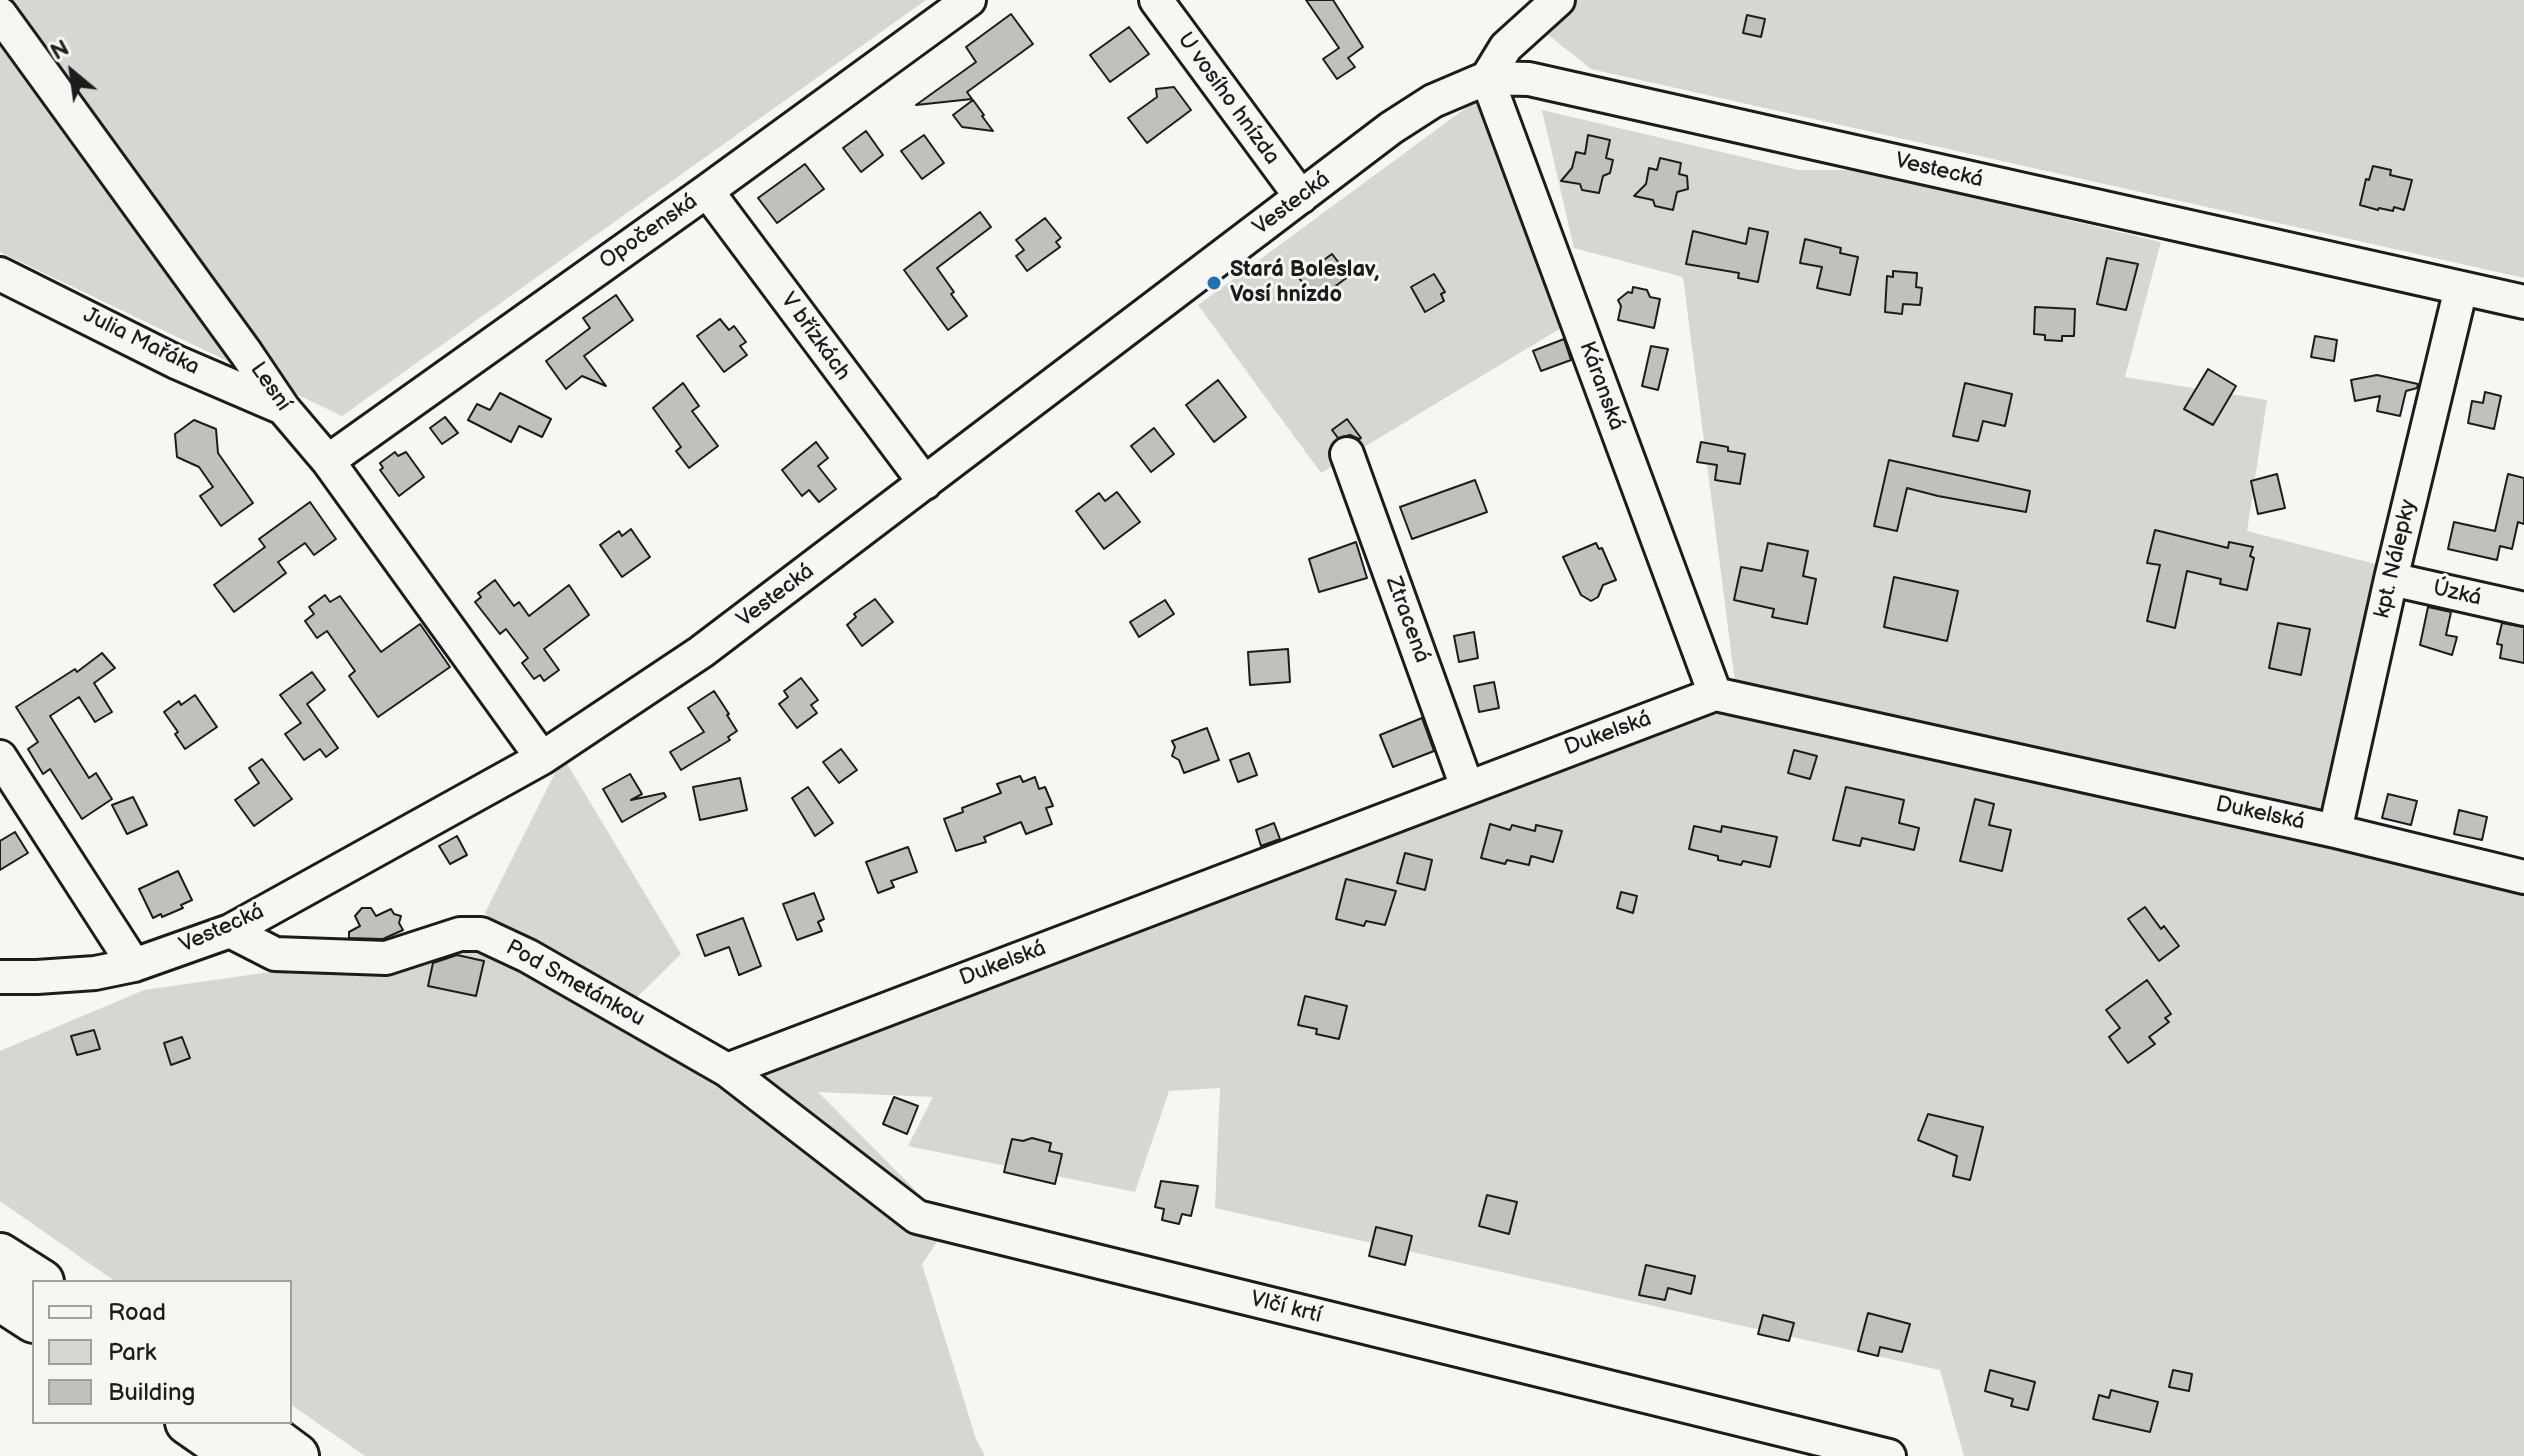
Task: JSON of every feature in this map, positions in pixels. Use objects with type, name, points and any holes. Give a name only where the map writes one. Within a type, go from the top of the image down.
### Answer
[{"type":"highway","points":[[0,1256],[38,1280]]},
{"type":"highway","points":[[0,1298],[32,1319]]},
{"type":"highway","points":[[191,1424],[237,1456]]},
{"type":"highway","points":[[253,1424],[296,1456]]},
{"type":"street","name":"Opočenská","points":[[328,461],[969,0]]},
{"type":"street","name":"U vosího hnízda","points":[[1156,0],[1301,197]]},
{"type":"street","points":[[1487,78],[1506,47],[1558,0]]},
{"type":"street","name":"Lesní","points":[[0,14],[283,408],[328,461],[542,758]]},
{"type":"street","name":"Vestecká","points":[[0,977],[95,973],[134,965],[230,931],[542,758],[701,652],[1391,128],[1433,101],[1487,78],[1529,79],[2524,302]]},
{"type":"street","name":"Káranská","points":[[1487,78],[1715,694]]},
{"type":"street","name":"V břízkách","points":[[707,191],[925,483]]},
{"type":"street","name":"Julia Mařáka","points":[[0,274],[176,362],[217,377],[283,408]]},
{"type":"street","name":"kpt. Nálepky","points":[[2335,831],[2391,579],[2461,288]]},
{"type":"street","points":[[217,377],[234,369],[246,353]]},
{"type":"street","name":"Ztracená","points":[[1347,454],[1467,787]]},
{"type":"street","name":"Úzká","points":[[2391,579],[2524,609]]},
{"type":"street","name":"Dukelská","points":[[727,1070],[1715,694],[2335,831],[2524,877]]},
{"type":"street","points":[[0,757],[134,965]]},
{"type":"street","name":"Pod Smetánkou","points":[[230,931],[275,954],[386,958],[460,934],[481,934],[528,956],[727,1070]]},
{"type":"street","name":"Vlčí krtí","points":[[727,1070],[917,1217],[1889,1456]]},
{"type":"green space","points":[[0,0],[926,0],[342,416],[0,252]]},
{"type":"green space","points":[[1548,0],[2524,0],[2524,278],[1591,69],[1526,17]]},
{"type":"green space","points":[[1474,102],[1499,117],[1571,322],[1321,473],[1198,305]]},
{"type":"green space","points":[[1542,110],[1798,170],[1858,170],[2161,242],[2125,377],[2267,400],[2247,531],[2391,568],[2321,843],[2524,881],[2524,1456],[1964,1456],[1940,1370],[1215,1208],[1220,1088],[1169,1091],[1135,1192],[908,1146],[933,1097],[818,1092],[949,1224],[922,1264],[976,1439],[985,1456],[365,1456],[292,1405],[292,1280],[113,1280],[0,1201],[0,1051],[144,990],[480,942],[531,964],[485,913],[563,757],[681,954],[631,1003],[773,1072],[1737,698],[1683,277],[1574,248]]},
{"type":"building","points":[[1306,0],[1333,0],[1363,47],[1348,58],[1355,67],[1337,79],[1323,59],[1339,48]]},
{"type":"building","points":[[1011,14],[1033,44],[967,92],[972,99],[916,105],[976,62],[966,47]]},
{"type":"building","points":[[1747,15],[1765,19],[1761,37],[1743,33]]},
{"type":"building","points":[[1129,27],[1149,54],[1110,82],[1090,55]]},
{"type":"building","points":[[1174,87],[1191,110],[1147,143],[1128,118],[1157,97],[1156,89]]},
{"type":"building","points":[[973,100],[993,131],[962,127],[953,115]]},
{"type":"building","points":[[866,131],[883,155],[861,172],[843,148]]},
{"type":"building","points":[[924,135],[944,163],[922,179],[901,151]]},
{"type":"building","points":[[1588,135],[1610,140],[1606,158],[1613,160],[1610,173],[1603,176],[1599,193],[1582,190],[1580,184],[1561,181],[1572,168],[1576,152],[1585,154]]},
{"type":"building","points":[[1660,158],[1681,163],[1679,174],[1687,176],[1688,189],[1677,192],[1673,210],[1655,206],[1653,200],[1634,196],[1646,184],[1649,168],[1657,170]]},
{"type":"building","points":[[805,164],[824,189],[777,223],[758,198]]},
{"type":"building","points":[[2373,166],[2391,170],[2390,175],[2412,180],[2404,210],[2394,207],[2393,211],[2378,210],[2360,205],[2366,179],[2369,180]]},
{"type":"building","points":[[980,212],[991,227],[937,268],[967,316],[948,330],[904,270]]},
{"type":"building","points":[[1045,218],[1061,238],[1056,242],[1060,247],[1027,271],[1016,256],[1024,250],[1016,240]]},
{"type":"building","points":[[1749,228],[1768,232],[1758,282],[1738,278],[1739,273],[1686,264],[1693,231],[1746,244]]},
{"type":"building","points":[[1805,239],[1841,248],[1840,253],[1858,257],[1850,295],[1817,288],[1822,267],[1800,263]]},
{"type":"building","points":[[1332,254],[1349,276],[1317,300],[1299,278]]},
{"type":"building","points":[[2107,258],[2138,264],[2126,310],[2097,304]]},
{"type":"building","points":[[1893,271],[1917,273],[1916,287],[1922,288],[1920,305],[1903,304],[1902,314],[1885,312],[1887,276],[1893,277]]},
{"type":"building","points":[[1434,274],[1445,292],[1441,294],[1444,301],[1425,312],[1411,287]]},
{"type":"building","points":[[1633,287],[1647,290],[1650,297],[1660,299],[1654,328],[1618,320],[1621,306],[1618,300],[1628,292],[1632,293]]},
{"type":"building","points":[[616,295],[633,320],[584,356],[606,386],[582,376],[566,389],[546,361],[590,328],[583,318]]},
{"type":"building","points":[[2035,307],[2075,309],[2074,336],[2062,336],[2062,341],[2045,340],[2045,335],[2034,334]]},
{"type":"building","points":[[720,319],[729,330],[734,326],[746,342],[740,346],[747,355],[724,372],[697,336]]},
{"type":"building","points":[[2315,336],[2337,340],[2334,361],[2311,357]]},
{"type":"building","points":[[1564,339],[1571,360],[1541,371],[1533,351]]},
{"type":"building","points":[[1651,346],[1668,349],[1658,390],[1642,386]]},
{"type":"building","points":[[2208,369],[2236,386],[2213,425],[2184,409]]},
{"type":"building","points":[[2377,375],[2418,384],[2417,388],[2406,391],[2400,416],[2377,411],[2380,396],[2355,401],[2351,380]]},
{"type":"building","points":[[1218,380],[1246,417],[1214,442],[1186,405]]},
{"type":"building","points":[[683,383],[699,406],[692,411],[718,446],[689,468],[676,451],[681,447],[653,408]]},
{"type":"building","points":[[1965,383],[2012,394],[2005,426],[1983,421],[1978,441],[1953,436]]},
{"type":"building","points":[[2485,392],[2501,396],[2494,429],[2468,423],[2472,401],[2483,403]]},
{"type":"building","points":[[500,393],[551,419],[542,437],[519,426],[511,442],[468,420],[477,404],[490,410]]},
{"type":"building","points":[[445,417],[458,433],[442,444],[430,428]]},
{"type":"building","points":[[1347,419],[1361,438],[1350,435],[1338,438],[1332,430]]},
{"type":"building","points":[[194,420],[216,429],[218,453],[253,503],[221,526],[200,496],[213,487],[199,467],[177,457],[175,434]]},
{"type":"building","points":[[1154,428],[1174,454],[1151,472],[1131,446]]},
{"type":"building","points":[[816,442],[828,458],[818,466],[836,489],[819,502],[809,490],[802,496],[782,470]]},
{"type":"building","points":[[1701,442],[1745,454],[1740,484],[1715,480],[1717,465],[1697,462]]},
{"type":"building","points":[[395,452],[398,456],[406,452],[424,477],[399,496],[380,470],[383,468],[380,463]]},
{"type":"building","points":[[1889,460],[2030,491],[2026,512],[1907,488],[1897,531],[1874,526]]},
{"type":"building","points":[[2277,474],[2285,508],[2258,514],[2251,481]]},
{"type":"building","points":[[2508,474],[2524,478],[2524,524],[2518,522],[2512,549],[2500,546],[2497,560],[2448,549],[2454,522],[2495,531]]},
{"type":"building","points":[[1475,480],[1487,512],[1412,539],[1400,507]]},
{"type":"building","points":[[1117,492],[1140,522],[1104,549],[1076,511],[1099,493],[1105,501]]},
{"type":"building","points":[[310,502],[336,539],[314,555],[305,543],[278,562],[286,573],[234,612],[214,585],[265,547],[259,539]]},
{"type":"building","points":[[631,529],[650,557],[622,577],[600,545],[619,531],[622,536]]},
{"type":"building","points":[[2155,530],[2228,548],[2229,542],[2253,547],[2250,556],[2254,558],[2247,590],[2220,584],[2221,579],[2187,571],[2175,628],[2147,621],[2160,565],[2147,563]]},
{"type":"building","points":[[1356,542],[1367,578],[1319,592],[1309,559]]},
{"type":"building","points":[[1596,543],[1599,549],[1602,548],[1616,580],[1603,585],[1598,597],[1591,601],[1581,595],[1563,557]]},
{"type":"building","points":[[1768,543],[1808,551],[1803,576],[1816,579],[1807,624],[1772,617],[1774,609],[1734,600],[1741,567],[1762,571]]},
{"type":"building","points":[[1894,577],[1958,591],[1947,641],[1884,627]]},
{"type":"building","points":[[495,580],[514,606],[519,602],[529,616],[569,585],[589,615],[544,649],[559,670],[544,681],[540,675],[534,679],[522,663],[528,658],[506,629],[500,634],[475,602],[481,597],[478,593]]},
{"type":"building","points":[[325,595],[330,602],[340,596],[381,652],[420,624],[450,667],[378,717],[349,676],[355,671],[327,631],[317,638],[305,621],[314,614],[309,607]]},
{"type":"building","points":[[875,599],[893,622],[862,646],[847,625],[856,617],[854,614]]},
{"type":"building","points":[[1165,600],[1174,614],[1139,637],[1130,622]]},
{"type":"building","points":[[2428,607],[2451,612],[2446,635],[2457,637],[2452,655],[2420,645]]},
{"type":"building","points":[[2278,623],[2310,629],[2301,675],[2269,668]]},
{"type":"building","points":[[2502,623],[2524,627],[2524,663],[2500,658],[2502,645],[2497,644]]},
{"type":"building","points":[[1474,632],[1478,658],[1459,662],[1454,636]]},
{"type":"building","points":[[1288,649],[1290,682],[1250,685],[1248,652]]},
{"type":"building","points":[[102,653],[115,668],[94,683],[112,712],[95,722],[79,697],[50,716],[89,778],[96,773],[112,799],[82,819],[50,769],[43,774],[28,749],[38,742],[16,707],[75,669],[77,672]]},
{"type":"building","points":[[312,672],[325,690],[307,704],[338,748],[326,757],[320,749],[304,760],[285,734],[301,723],[280,695]]},
{"type":"building","points":[[801,678],[818,700],[811,705],[817,713],[797,728],[779,704],[788,697],[784,691]]},
{"type":"building","points":[[1494,682],[1499,708],[1479,712],[1474,686]]},
{"type":"building","points":[[714,691],[737,731],[728,737],[730,740],[681,770],[670,752],[704,732],[688,708]]},
{"type":"building","points":[[195,695],[217,727],[185,749],[164,712],[179,701],[181,705]]},
{"type":"building","points":[[1422,718],[1434,751],[1393,767],[1380,735]]},
{"type":"building","points":[[1207,728],[1219,760],[1184,773],[1179,760],[1172,756],[1175,747],[1172,741]]},
{"type":"building","points":[[841,749],[857,770],[839,783],[823,762]]},
{"type":"building","points":[[1794,750],[1817,756],[1810,779],[1788,773]]},
{"type":"building","points":[[1249,753],[1257,775],[1238,782],[1230,760]]},
{"type":"building","points":[[262,759],[292,799],[254,826],[235,800],[259,783],[249,768]]},
{"type":"building","points":[[630,774],[642,794],[631,800],[664,793],[666,797],[622,822],[603,789]]},
{"type":"building","points":[[1020,776],[1023,782],[1035,777],[1039,789],[1045,787],[1053,806],[1046,808],[1052,824],[1026,834],[1021,822],[984,837],[986,842],[956,851],[944,819],[963,812],[962,808],[1001,793],[997,784]]},
{"type":"building","points":[[740,778],[747,810],[700,820],[693,787]]},
{"type":"building","points":[[808,787],[833,823],[815,836],[792,798]]},
{"type":"building","points":[[1846,787],[1904,800],[1899,823],[1919,828],[1914,850],[1862,838],[1860,846],[1833,840]]},
{"type":"building","points":[[2388,794],[2417,801],[2411,825],[2382,818]]},
{"type":"building","points":[[133,797],[147,825],[127,834],[112,805]]},
{"type":"building","points":[[1975,799],[1994,804],[1989,825],[2011,830],[2002,871],[1960,861]]},
{"type":"building","points":[[2459,810],[2487,817],[2482,840],[2454,834]]},
{"type":"building","points":[[1274,823],[1280,839],[1261,846],[1256,830]]},
{"type":"building","points":[[1490,824],[1510,830],[1512,825],[1535,831],[1536,825],[1562,831],[1553,862],[1531,856],[1529,865],[1507,860],[1505,864],[1481,858]]},
{"type":"building","points":[[1694,826],[1721,832],[1722,826],[1777,837],[1770,867],[1718,860],[1718,856],[1689,849]]},
{"type":"building","points":[[15,832],[28,853],[0,870],[0,841]]},
{"type":"building","points":[[457,836],[467,855],[450,864],[439,846]]},
{"type":"building","points":[[908,847],[917,872],[891,881],[894,887],[878,893],[866,862]]},
{"type":"building","points":[[1405,853],[1432,860],[1425,890],[1397,883]]},
{"type":"building","points":[[178,871],[192,900],[181,905],[183,908],[153,918],[139,889]]},
{"type":"building","points":[[1346,879],[1396,891],[1385,925],[1366,921],[1364,926],[1336,919]]},
{"type":"building","points":[[1621,892],[1637,896],[1633,913],[1617,908]]},
{"type":"building","points":[[814,893],[824,919],[818,922],[822,931],[797,940],[783,904]]},
{"type":"building","points":[[2145,907],[2179,946],[2159,961],[2128,919]]},
{"type":"building","points":[[362,908],[371,908],[376,916],[391,909],[401,916],[399,923],[403,930],[383,939],[349,938],[349,932],[360,926],[355,916]]},
{"type":"building","points":[[743,918],[761,966],[739,975],[729,947],[705,956],[697,935]]},
{"type":"building","points":[[457,955],[484,961],[476,996],[428,986],[433,963]]},
{"type":"building","points":[[2147,980],[2171,1014],[2165,1018],[2169,1022],[2149,1037],[2155,1044],[2128,1063],[2109,1037],[2120,1028],[2106,1010]]},
{"type":"building","points":[[1305,996],[1347,1006],[1339,1039],[1316,1034],[1317,1029],[1298,1025]]},
{"type":"building","points":[[94,1030],[100,1049],[77,1055],[71,1036]]},
{"type":"building","points":[[182,1037],[190,1058],[171,1065],[164,1043]]},
{"type":"building","points":[[894,1097],[918,1106],[907,1134],[883,1124]]},
{"type":"building","points":[[1928,1114],[1983,1127],[1970,1180],[1953,1176],[1957,1156],[1918,1140]]},
{"type":"building","points":[[1032,1138],[1051,1143],[1049,1151],[1062,1154],[1055,1184],[1004,1172],[1012,1139],[1023,1141]]},
{"type":"building","points":[[1161,1181],[1198,1186],[1191,1216],[1182,1214],[1179,1224],[1162,1220],[1164,1209],[1155,1207]]},
{"type":"building","points":[[1487,1195],[1517,1202],[1509,1234],[1479,1226]]},
{"type":"building","points":[[1376,1227],[1412,1236],[1405,1265],[1369,1256]]},
{"type":"building","points":[[1646,1265],[1695,1276],[1691,1294],[1668,1288],[1665,1300],[1639,1295]]},
{"type":"building","points":[[1868,1313],[1910,1324],[1902,1352],[1880,1347],[1878,1356],[1858,1351]]},
{"type":"building","points":[[1763,1315],[1794,1323],[1789,1341],[1758,1334]]},
{"type":"building","points":[[1990,1370],[2035,1382],[2028,1410],[2011,1406],[2013,1399],[1985,1391]]},
{"type":"building","points":[[2173,1370],[2192,1374],[2189,1391],[2169,1387]]},
{"type":"building","points":[[2111,1390],[2158,1402],[2150,1432],[2093,1419],[2099,1395],[2109,1398]]},
{"type":"place","name":"Stará Boleslav, Vosí hnízdo","points":[[1214,283]]}]
